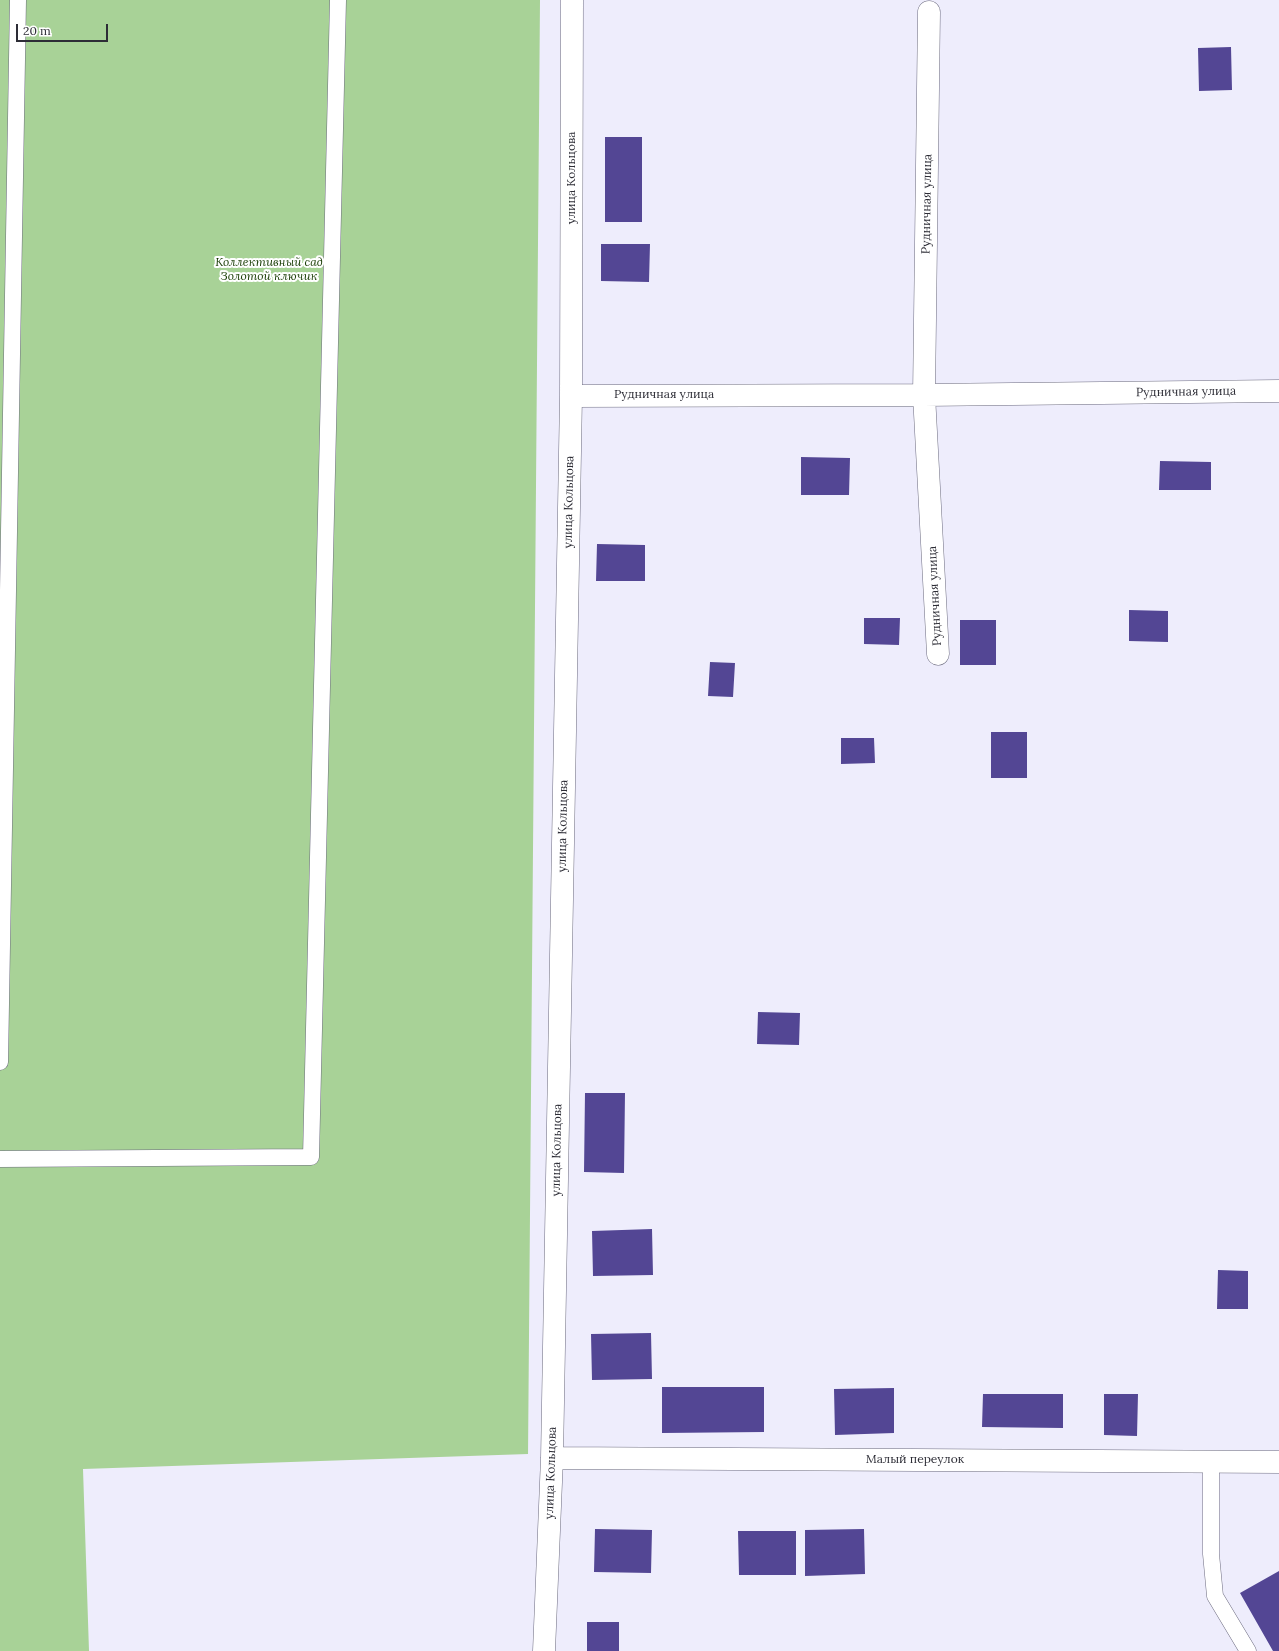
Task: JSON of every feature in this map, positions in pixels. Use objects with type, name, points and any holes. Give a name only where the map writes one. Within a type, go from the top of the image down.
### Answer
[{"type":"street","name":"улица Кольцова","points":[[544,1651],[552,1458],[571,396],[572,0]]},
{"type":"street","name":"Рудничная улица","points":[[929,12],[924,395],[938,654]]},
{"type":"street","name":"Рудничная улица","points":[[571,396],[924,395],[1279,391]]},
{"type":"street","name":"Малый переулок","points":[[552,1458],[1279,1462]]},
{"type":"lane","points":[[0,1062],[18,0]]},
{"type":"lane","points":[[0,1159],[311,1158],[338,0]]},
{"type":"lane","points":[[1211,1462],[1211,1554],[1215,1596],[1248,1651]]},
{"type":"green space","name":"Коллективный сад Золотой ключик","points":[[0,0],[540,0],[528,1454],[83,1469],[89,1651],[0,1651]]},
{"type":"building","points":[[1231,47],[1232,90],[1199,91],[1198,48]]},
{"type":"building","points":[[605,137],[642,137],[642,222],[605,222]]},
{"type":"building","points":[[601,244],[650,244],[649,282],[601,281]]},
{"type":"building","points":[[801,457],[850,458],[849,495],[801,495]]},
{"type":"building","points":[[1160,461],[1211,462],[1211,490],[1159,490]]},
{"type":"building","points":[[597,544],[645,545],[645,581],[596,581]]},
{"type":"building","points":[[1129,610],[1168,611],[1168,642],[1129,641]]},
{"type":"building","points":[[864,618],[900,618],[899,645],[864,644]]},
{"type":"building","points":[[960,620],[996,620],[996,665],[960,665]]},
{"type":"building","points":[[710,662],[735,663],[733,697],[708,696]]},
{"type":"building","points":[[991,732],[1027,732],[1027,778],[991,778]]},
{"type":"building","points":[[841,738],[874,738],[875,763],[841,764]]},
{"type":"building","points":[[758,1012],[800,1013],[799,1045],[757,1044]]},
{"type":"building","points":[[585,1093],[625,1093],[624,1173],[584,1172]]},
{"type":"building","points":[[652,1229],[653,1275],[593,1276],[592,1231]]},
{"type":"building","points":[[1218,1270],[1248,1271],[1248,1309],[1217,1309]]},
{"type":"building","points":[[651,1333],[652,1379],[592,1380],[591,1334]]},
{"type":"building","points":[[662,1387],[764,1387],[764,1432],[662,1433]]},
{"type":"building","points":[[894,1388],[894,1433],[835,1435],[834,1389]]},
{"type":"building","points":[[983,1394],[1063,1394],[1063,1428],[982,1427]]},
{"type":"building","points":[[1104,1394],[1138,1394],[1137,1436],[1104,1435]]},
{"type":"building","points":[[595,1529],[652,1530],[651,1573],[594,1572]]},
{"type":"building","points":[[864,1529],[865,1574],[805,1576],[805,1530]]},
{"type":"building","points":[[738,1531],[796,1531],[796,1575],[739,1575]]},
{"type":"building","points":[[1279,1571],[1279,1651],[1273,1651],[1240,1593]]},
{"type":"building","points":[[587,1622],[619,1622],[619,1651],[587,1651]]}]
